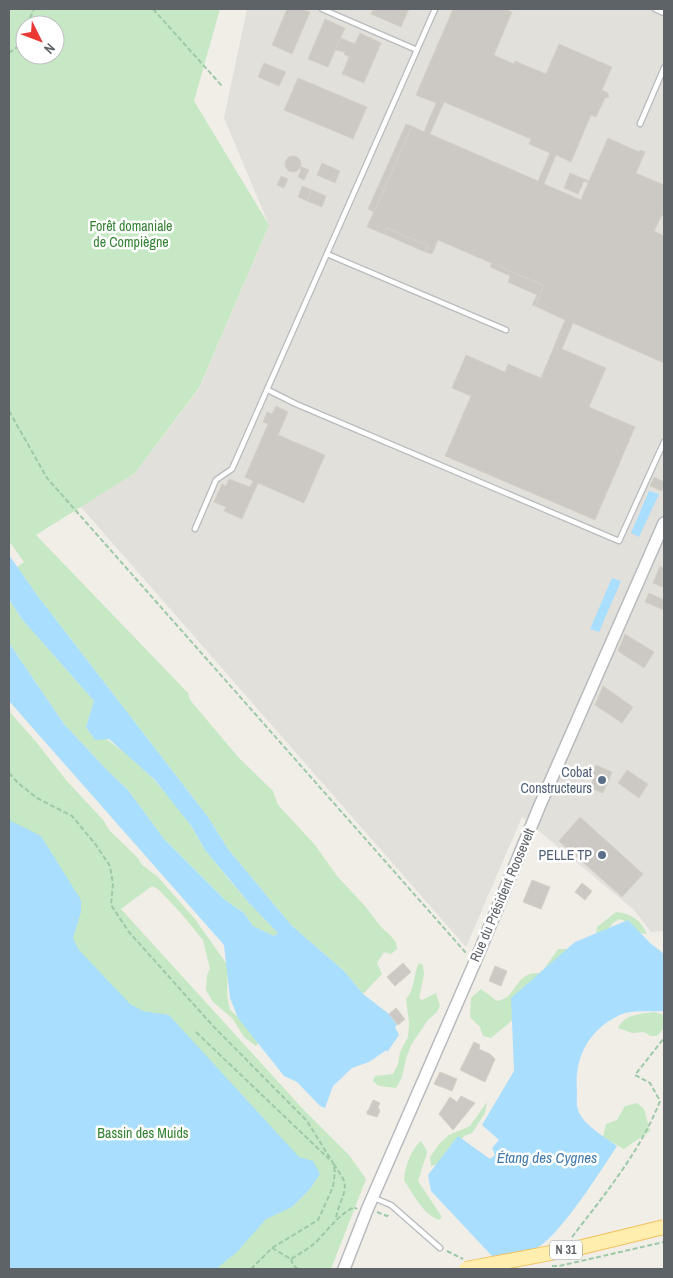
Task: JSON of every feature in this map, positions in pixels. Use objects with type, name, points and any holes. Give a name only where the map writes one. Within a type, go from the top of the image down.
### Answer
[{"type":"main road","name":"N 31","points":[[464,1264],[582,1247],[664,1227]]},
{"type":"street","name":"Rue du Président Roosevelt","points":[[344,1269],[367,1210],[374,1198],[475,962],[540,805],[664,523]]},
{"type":"lane","points":[[322,9],[417,50]]},
{"type":"lane","points":[[195,529],[216,480],[232,469],[434,9]]},
{"type":"lane","points":[[655,9],[664,13]]},
{"type":"lane","points":[[640,124],[664,68]]},
{"type":"lane","points":[[327,254],[506,330]]},
{"type":"lane","points":[[268,390],[296,404],[619,541],[664,442]]},
{"type":"lane","points":[[374,1198],[398,1210],[440,1248]]},
{"type":"path","points":[[153,9],[222,86]]},
{"type":"path","points":[[9,411],[47,478],[475,962]]},
{"type":"path","points":[[9,773],[37,798],[72,816],[96,845],[110,866],[113,884],[111,905],[129,932],[213,1026],[306,1121],[345,1183],[336,1220]]},
{"type":"path","points":[[196,1032],[333,1163],[335,1172],[333,1187],[318,1220],[272,1248],[260,1258],[252,1269]]},
{"type":"path","points":[[569,1241],[629,1161],[654,1118],[660,1101],[650,1083],[635,1075],[664,1038]]},
{"type":"path","points":[[291,1259],[314,1244],[336,1220],[354,1207],[381,1212],[387,1216],[398,1210]]},
{"type":"path","points":[[546,1265],[559,1266],[664,1242]]},
{"type":"path","points":[[272,1248],[291,1259],[298,1269]]},
{"type":"path","points":[[440,1248],[464,1264]]},
{"type":"shaded area","points":[[247,9],[664,9],[664,931],[651,932],[634,910],[522,817],[466,947],[80,506],[135,473],[199,389],[269,225],[224,118]]},
{"type":"green space","name":"Forêt domaniale de Compiègne","points":[[9,9],[220,9],[194,101],[269,225],[199,388],[135,473],[36,535],[188,693],[190,700],[239,758],[273,791],[278,805],[315,845],[337,876],[396,942],[397,949],[391,954],[384,952],[377,963],[382,974],[363,994],[344,971],[291,925],[228,849],[208,817],[17,567],[24,562],[9,541]]},
{"type":"green space","points":[[9,599],[21,618],[94,701],[86,727],[102,736],[131,758],[157,783],[180,811],[205,849],[224,873],[278,933],[274,936],[253,926],[244,913],[225,900],[164,839],[128,790],[64,724],[9,643]]},
{"type":"green space","name":"Bassin des Muids","points":[[9,711],[66,780],[104,821],[109,830],[138,858],[142,865],[157,876],[195,919],[228,966],[227,995],[230,1010],[259,1035],[261,1040],[256,1046],[244,1037],[232,1018],[213,1002],[206,990],[207,975],[210,969],[203,940],[158,889],[152,886],[121,909],[302,1108],[349,1155],[366,1179],[331,1269],[9,1269]]},
{"type":"green space","points":[[616,912],[635,918],[647,934],[634,932],[625,921],[619,919],[607,931],[596,933],[597,927]]},
{"type":"green space","points":[[579,943],[521,1013],[491,1038],[483,1036],[480,1027],[470,1017],[471,998],[481,989],[497,1001],[505,998],[527,975],[539,973],[544,969],[558,949],[567,949]]},
{"type":"green space","points":[[419,963],[423,965],[424,975],[419,998],[422,1000],[436,993],[440,1006],[411,1045],[402,1077],[396,1088],[379,1086],[373,1081],[375,1076],[393,1074],[398,1064],[400,1052],[408,1037],[409,1023],[406,999],[411,991]]},
{"type":"green space","points":[[654,1012],[664,1015],[664,1028],[657,1036],[651,1036],[644,1032],[632,1033],[618,1028],[629,1017]]},
{"type":"green space","points":[[487,1102],[485,1113],[472,1133],[464,1136],[443,1163],[431,1166],[430,1157],[440,1143],[449,1135],[470,1126]]},
{"type":"green space","points":[[637,1103],[644,1109],[650,1131],[624,1149],[603,1137],[606,1124],[617,1120],[625,1106]]},
{"type":"green space","points":[[421,1141],[427,1153],[418,1181],[442,1217],[439,1220],[423,1208],[404,1180],[409,1159],[417,1144]]},
{"type":"water","points":[[649,491],[659,494],[639,537],[631,533]]},
{"type":"water","points":[[9,555],[37,595],[208,817],[228,849],[291,925],[344,971],[363,994],[389,1014],[397,1025],[395,1027],[399,1035],[388,1051],[385,1051],[369,1062],[352,1068],[333,1086],[325,1108],[320,1106],[297,1082],[284,1076],[238,1018],[230,998],[224,945],[9,701],[9,643],[64,724],[128,790],[164,839],[225,900],[244,913],[253,926],[274,936],[278,933],[249,903],[205,850],[192,827],[155,780],[109,739],[95,740],[86,727],[94,701],[21,618],[9,599]]},
{"type":"water","points":[[612,578],[621,581],[599,632],[590,629]]},
{"type":"water","name":"Bassin des Muids","points":[[9,820],[41,836],[81,900],[81,912],[73,938],[79,950],[130,1004],[143,1011],[169,1015],[299,1157],[313,1161],[320,1174],[310,1189],[292,1207],[266,1219],[237,1252],[216,1269],[9,1269]]},
{"type":"water","name":"Étang des Cygnes","points":[[628,920],[650,943],[664,954],[664,1011],[622,1014],[601,1027],[593,1035],[581,1055],[577,1078],[578,1110],[585,1121],[617,1146],[566,1219],[543,1244],[529,1251],[492,1256],[431,1191],[428,1175],[458,1136],[490,1159],[495,1155],[492,1148],[499,1140],[482,1125],[514,1071],[511,998],[575,942]]},
{"type":"building","points":[[287,9],[302,9],[310,12],[292,54],[272,45]]},
{"type":"building","points":[[373,9],[409,9],[401,27],[371,14]]},
{"type":"building","points":[[453,9],[505,9],[512,12],[494,55],[514,64],[515,61],[546,74],[559,44],[612,67],[602,90],[608,93],[609,97],[605,98],[596,117],[591,115],[571,162],[556,155],[544,184],[581,200],[588,183],[584,181],[578,194],[564,188],[570,173],[589,181],[608,138],[639,152],[640,150],[645,152],[636,173],[664,185],[664,216],[662,215],[654,231],[664,236],[664,363],[573,323],[562,349],[606,368],[589,407],[635,427],[595,520],[445,456],[471,396],[452,388],[466,355],[505,372],[508,364],[541,378],[565,320],[535,306],[544,286],[438,240],[432,254],[425,252],[428,246],[387,228],[384,234],[367,227],[412,126],[424,132],[436,103],[416,95]],"holes":[[[444,102],[531,139],[529,144],[550,153],[538,181],[430,134]]]},
{"type":"building","points":[[325,19],[345,28],[328,67],[308,59]]},
{"type":"building","points":[[360,33],[381,43],[364,83],[342,74],[349,57],[344,54],[345,52],[335,50],[341,38],[355,44]]},
{"type":"building","points":[[264,63],[286,72],[279,86],[258,77]]},
{"type":"building","points":[[298,78],[367,107],[353,139],[284,110]]},
{"type":"building","points":[[406,124],[412,126],[374,212],[368,209]]},
{"type":"building","points":[[293,156],[299,158],[301,164],[299,170],[293,172],[287,170],[285,164],[287,158]]},
{"type":"building","points":[[322,163],[340,171],[335,183],[317,175]]},
{"type":"building","points":[[300,166],[309,170],[304,180],[298,177],[301,170]]},
{"type":"building","points":[[281,176],[288,179],[284,188],[277,185]]},
{"type":"building","points":[[302,186],[312,190],[307,201],[298,197]]},
{"type":"building","points":[[312,190],[326,196],[322,207],[307,201]]},
{"type":"building","points":[[387,228],[428,246],[425,252],[384,234]]},
{"type":"building","points":[[492,263],[544,286],[535,306],[532,305],[537,295],[508,282],[510,276],[490,267]]},
{"type":"building","points":[[276,406],[288,412],[278,435],[325,455],[304,503],[258,483],[242,519],[224,511],[226,507],[214,502],[222,484],[226,486],[229,479],[250,487],[253,481],[245,477],[268,424],[263,422],[267,412],[272,414]]},
{"type":"building","points":[[654,477],[664,482],[662,491],[650,486]]},
{"type":"building","points":[[660,566],[664,568],[664,588],[653,583]]},
{"type":"building","points":[[649,593],[664,600],[664,610],[645,602]]},
{"type":"building","points":[[625,634],[654,652],[644,668],[618,651]]},
{"type":"building","points":[[603,686],[633,707],[622,723],[595,705]]},
{"type":"building","points":[[596,765],[612,772],[603,793],[590,788],[595,775],[592,774]]},
{"type":"building","points":[[627,770],[648,784],[639,798],[618,783]]},
{"type":"building","points":[[580,817],[643,874],[622,897],[559,841]]},
{"type":"building","points":[[532,880],[550,887],[541,909],[523,902]]},
{"type":"building","points":[[582,883],[592,891],[585,900],[575,892]]},
{"type":"building","points":[[403,963],[411,972],[395,986],[387,977]]},
{"type":"building","points":[[495,966],[507,971],[501,986],[489,981]]},
{"type":"building","points":[[396,1008],[405,1019],[398,1025],[389,1014]]},
{"type":"building","points":[[474,1042],[480,1045],[479,1049],[490,1054],[495,1059],[485,1082],[460,1070]]},
{"type":"building","points":[[440,1072],[457,1079],[452,1091],[434,1084]]},
{"type":"building","points":[[461,1096],[475,1103],[453,1130],[439,1114],[450,1097],[457,1102]]},
{"type":"building","points":[[373,1100],[380,1103],[378,1107],[380,1111],[377,1117],[367,1114]]},
{"type":"place","name":"Cobat Constructeurs","points":[[602,780]]},
{"type":"place","name":"PELLE TP","points":[[602,855]]}]
